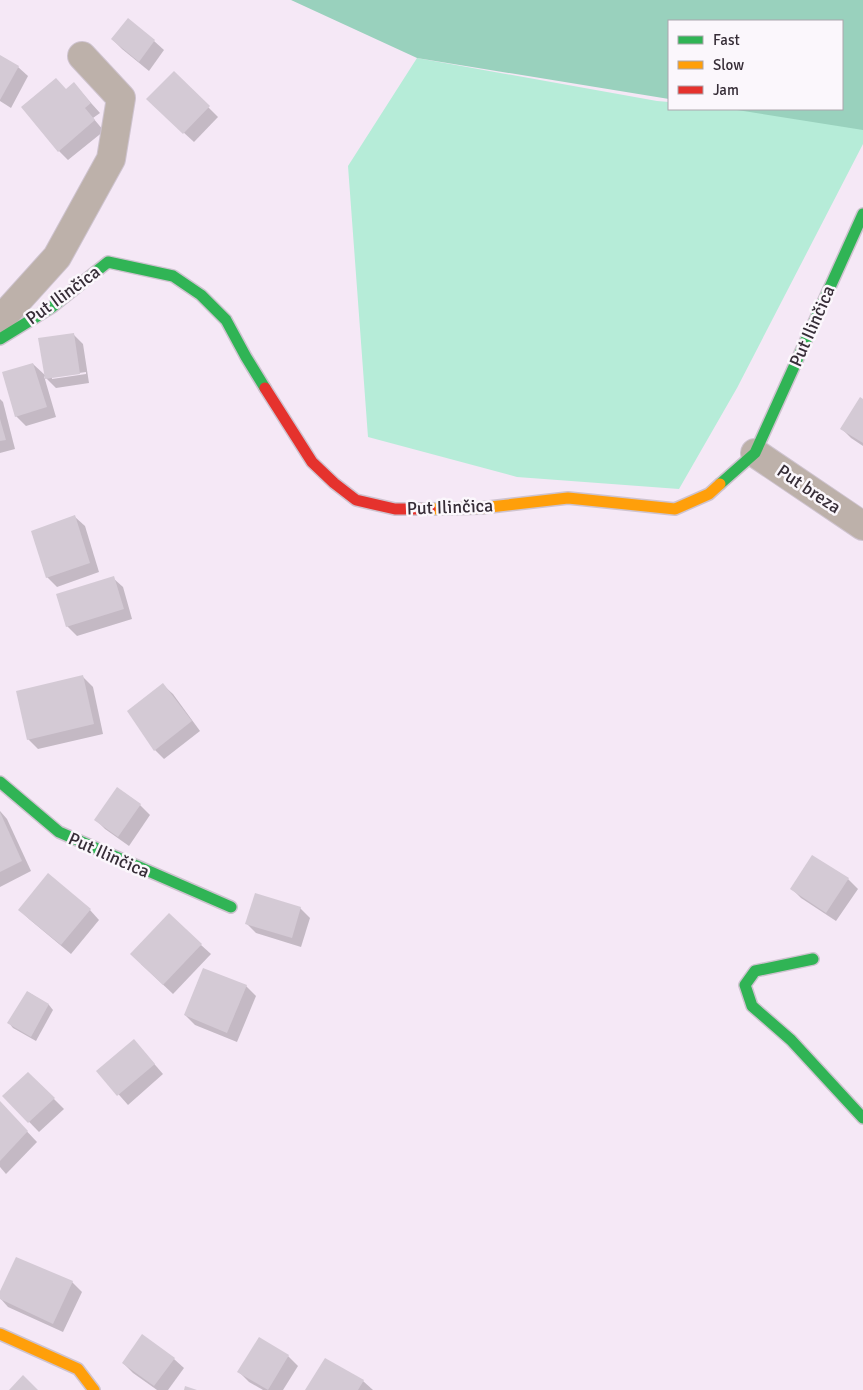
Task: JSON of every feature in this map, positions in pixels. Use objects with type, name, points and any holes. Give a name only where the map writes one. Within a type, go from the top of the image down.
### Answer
[{"type":"street","name":"Put Ilinčica","points":[[0,320],[57,257],[111,159],[121,98],[82,56]]},
{"type":"street","name":"Put Ilinčica","points":[[0,339],[52,307],[108,262],[173,276],[201,295],[226,320],[246,357],[312,462],[334,483],[356,500],[395,509],[482,508],[568,498],[675,509],[709,494],[755,453],[863,214]]},
{"type":"street","name":"Put breza","points":[[755,453],[863,526]]},
{"type":"street","name":"Put Ilinčica","points":[[0,782],[59,832],[231,907]]},
{"type":"street","points":[[812,958],[755,971],[744,985],[752,1006],[791,1040],[863,1118]]},
{"type":"street","points":[[0,1334],[78,1369],[94,1390]]},
{"type":"green space","points":[[291,0],[863,0],[863,130],[737,110],[843,110],[843,20],[668,20],[668,99],[417,58]]},
{"type":"green space","points":[[417,58],[668,102],[668,110],[790,110],[863,129],[863,144],[737,388],[679,489],[517,477],[368,437],[348,166]]},
{"type":"building","points":[[128,18],[155,40],[139,62],[111,39]]},
{"type":"building","points":[[0,55],[19,66],[0,100]]},
{"type":"building","points":[[174,71],[210,106],[183,134],[146,99]]},
{"type":"building","points":[[56,78],[66,89],[74,82],[91,103],[85,108],[95,120],[58,152],[21,107]]},
{"type":"building","points":[[74,333],[80,374],[45,379],[38,338]]},
{"type":"building","points":[[33,363],[47,407],[15,417],[2,372]]},
{"type":"building","points":[[860,397],[863,399],[863,443],[840,429]]},
{"type":"building","points":[[0,419],[6,440],[0,441]]},
{"type":"building","points":[[75,515],[90,563],[46,578],[31,531]]},
{"type":"building","points":[[114,576],[124,609],[66,627],[56,594]]},
{"type":"building","points":[[83,675],[94,724],[27,740],[16,691]]},
{"type":"building","points":[[163,683],[192,721],[154,751],[127,711]]},
{"type":"building","points":[[117,787],[141,804],[118,837],[94,820]]},
{"type":"building","points":[[0,812],[22,861],[0,872]]},
{"type":"building","points":[[812,855],[849,878],[826,913],[790,889]]},
{"type":"building","points":[[48,873],[91,909],[61,945],[18,910]]},
{"type":"building","points":[[255,893],[301,907],[292,938],[245,924]]},
{"type":"building","points":[[169,913],[202,944],[163,985],[130,954]]},
{"type":"building","points":[[203,968],[247,985],[227,1033],[184,1015]]},
{"type":"building","points":[[27,991],[49,1004],[31,1037],[7,1023]]},
{"type":"building","points":[[134,1039],[155,1064],[117,1096],[96,1071]]},
{"type":"building","points":[[28,1072],[55,1098],[28,1123],[2,1096]]},
{"type":"building","points":[[0,1101],[28,1131],[0,1161]]},
{"type":"building","points":[[16,1257],[73,1281],[53,1324],[0,1299],[0,1291]]},
{"type":"building","points":[[142,1334],[175,1358],[154,1386],[122,1363]]},
{"type":"building","points":[[259,1337],[289,1355],[268,1390],[237,1372]]},
{"type":"building","points":[[325,1358],[364,1380],[358,1390],[305,1390]]},
{"type":"building","points":[[23,1375],[38,1390],[9,1390]]},
{"type":"building","points":[[185,1386],[197,1390],[184,1390]]},
{"type":"traffic: fast","points":[[720,484],[755,453],[863,214]]},
{"type":"traffic: fast","points":[[0,339],[52,307],[108,262],[173,276],[201,295],[226,320],[265,388]]},
{"type":"traffic: fast","points":[[0,782],[59,832],[231,907]]},
{"type":"traffic: fast","points":[[813,959],[755,971],[745,985],[752,1006],[791,1040],[863,1118]]},
{"type":"traffic: slow","points":[[430,509],[481,508],[568,498],[675,509],[709,494],[720,484]]},
{"type":"traffic: slow","points":[[0,1334],[78,1369],[94,1390]]},
{"type":"traffic: jam","points":[[265,388],[312,462],[334,483],[356,500],[395,509],[430,509]]}]
